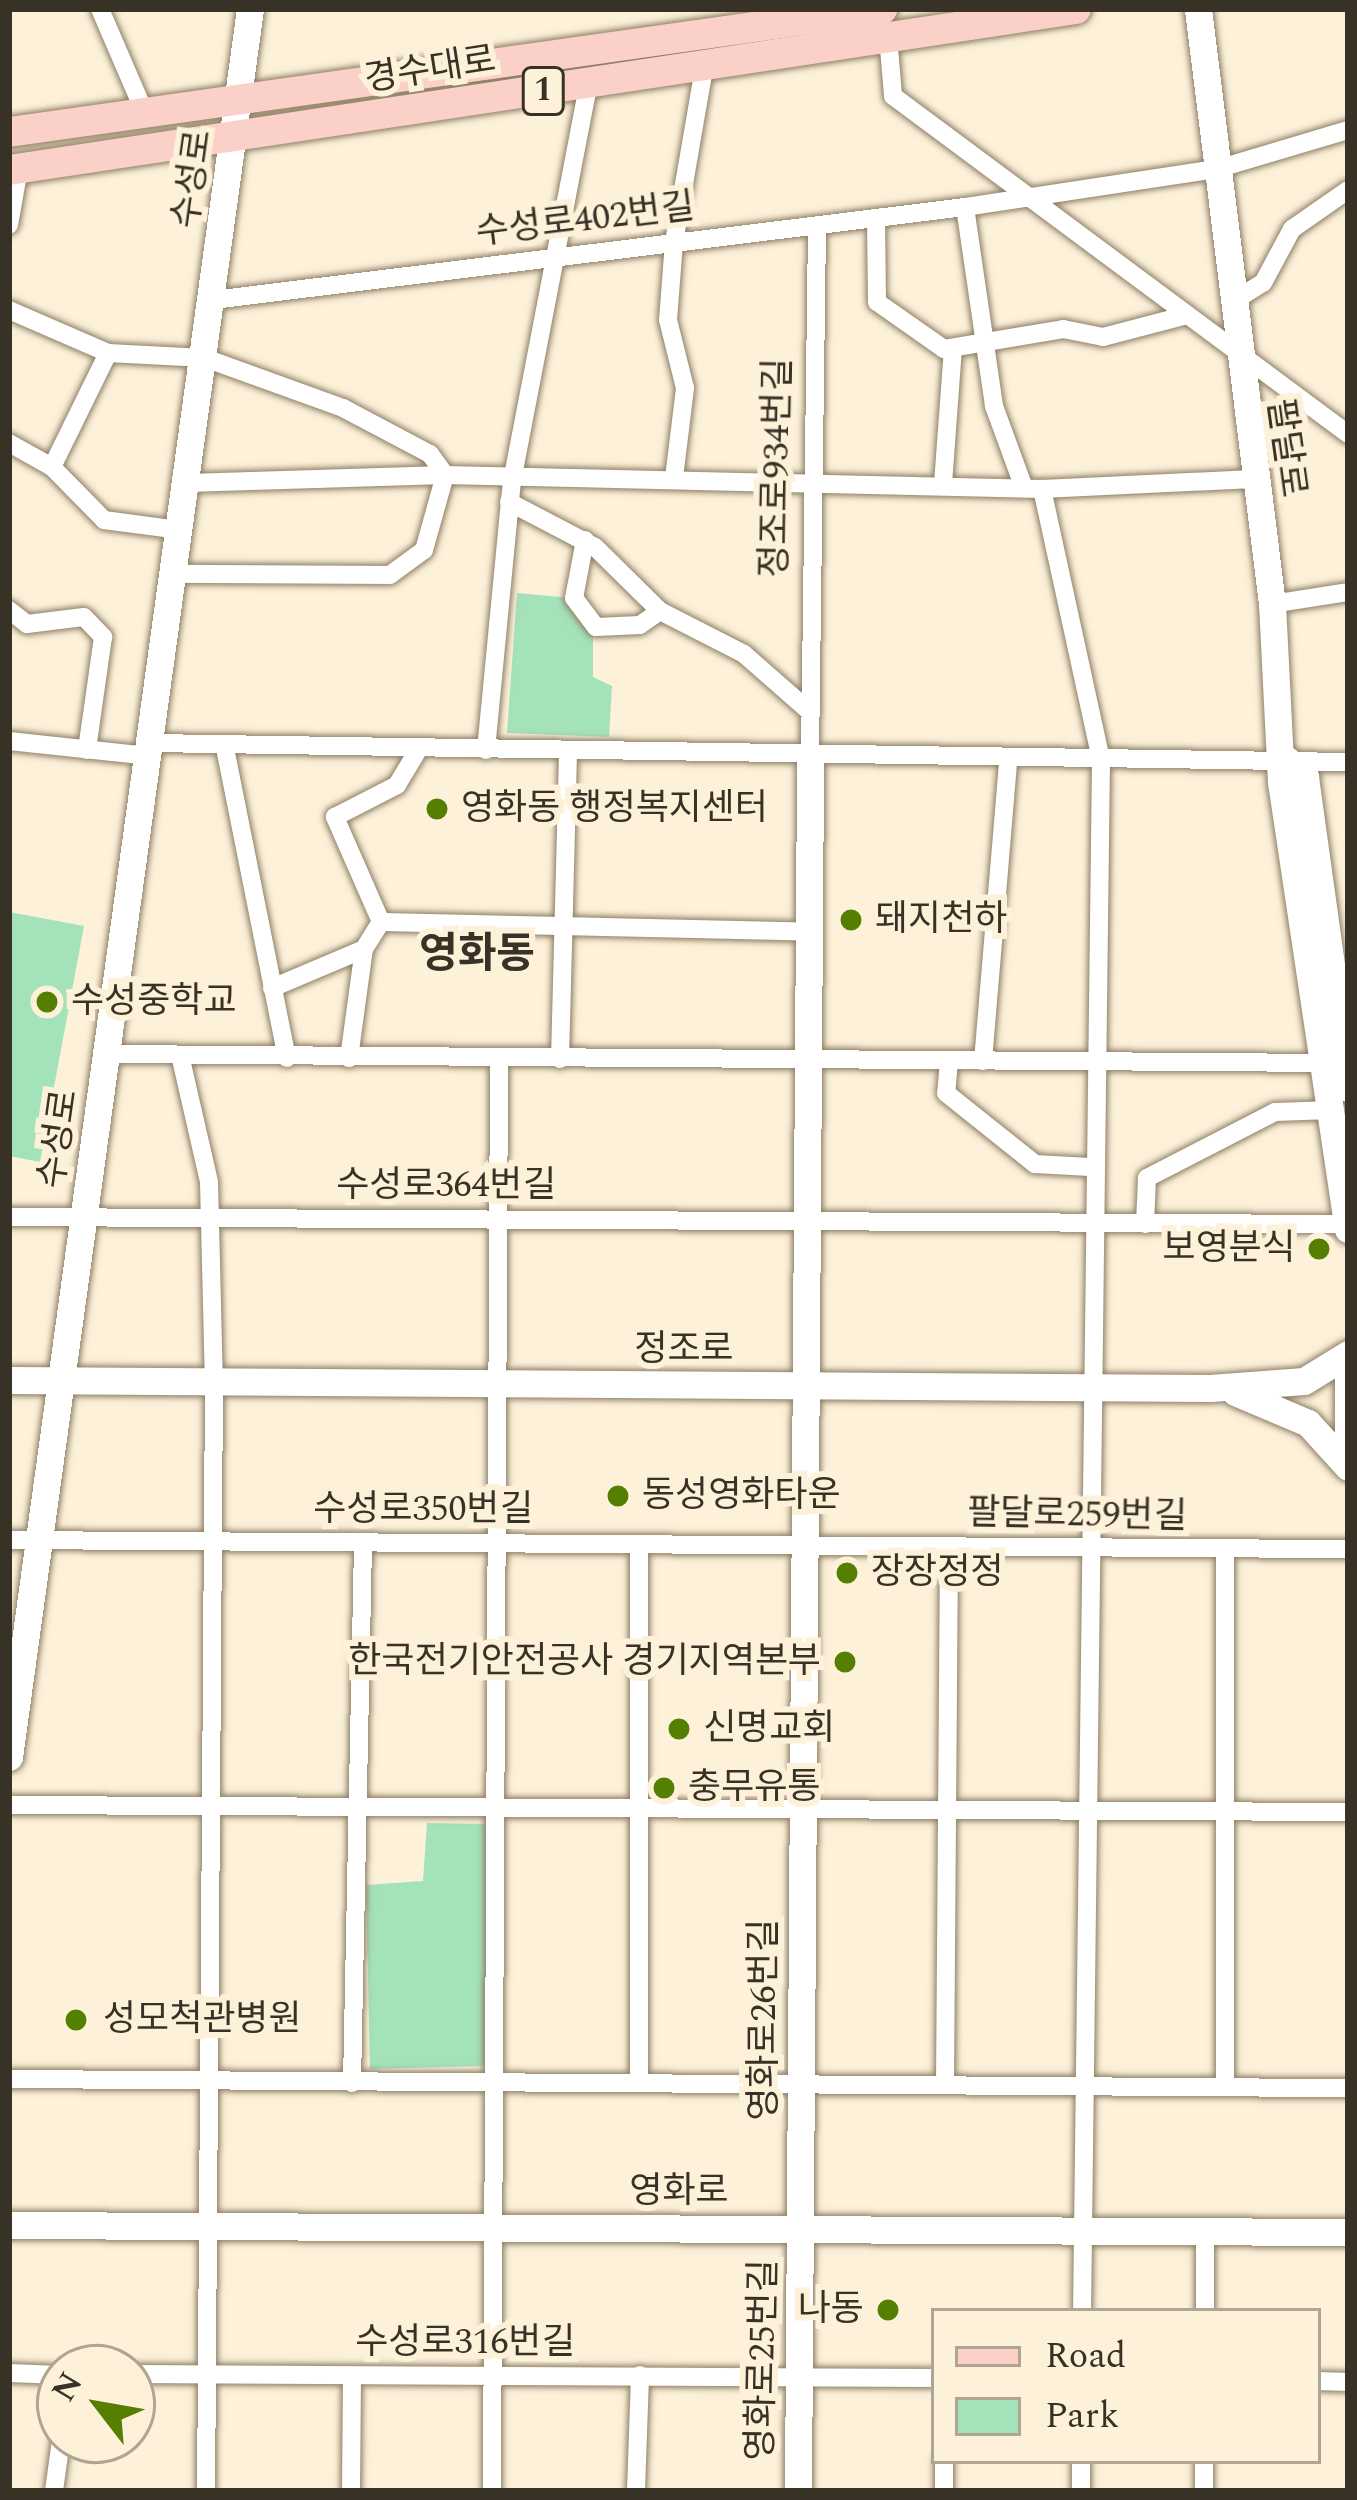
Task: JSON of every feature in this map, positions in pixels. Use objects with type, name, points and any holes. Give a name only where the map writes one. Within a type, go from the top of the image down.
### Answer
[{"type":"main road","name":"경수대로","points":[[9,132],[885,22],[1076,9]]},
{"type":"main road","name":"경수대로","points":[[14,169],[235,140],[589,83],[705,63],[885,22]]},
{"type":"street","points":[[100,9],[146,116]]},
{"type":"street","name":"수성로","points":[[9,1757],[250,9]]},
{"type":"street","name":"팔달로","points":[[1198,9],[1237,352],[1272,604],[1288,760],[1281,782],[1326,1063],[1340,1099]]},
{"type":"street","points":[[885,22],[893,96],[1348,434]]},
{"type":"street","points":[[674,478],[685,388],[668,320],[674,242],[705,63]]},
{"type":"street","points":[[486,750],[512,481],[589,83]]},
{"type":"street","name":"수성로402번길","points":[[213,300],[965,207],[1216,169],[1348,130]]},
{"type":"street","points":[[9,225],[14,169]]},
{"type":"street","points":[[1232,302],[1263,284],[1292,229],[1348,190]]},
{"type":"street","points":[[965,207],[985,346],[1033,489],[1100,760],[1088,1060],[1082,2308]]},
{"type":"street","points":[[876,218],[877,302],[953,349],[1063,329],[1138,332],[1187,315]]},
{"type":"street","name":"정조로934번길","points":[[804,1544],[806,932],[817,226]]},
{"type":"street","points":[[9,310],[108,353],[205,358],[343,408],[430,454],[446,475]]},
{"type":"street","points":[[944,484],[953,349]]},
{"type":"street","points":[[52,467],[108,353]]},
{"type":"street","points":[[9,443],[52,467],[104,520],[181,530]]},
{"type":"street","points":[[174,574],[390,575],[424,550],[446,475]]},
{"type":"street","points":[[187,483],[446,475],[512,481],[674,478],[1033,489],[1253,479]]},
{"type":"street","points":[[509,502],[585,541],[660,611],[744,654],[810,712]]},
{"type":"street","points":[[585,541],[574,598],[596,627],[640,626],[660,611]]},
{"type":"street","points":[[1272,604],[1348,592]]},
{"type":"street","points":[[9,610],[27,624],[84,617],[103,637],[88,750]]},
{"type":"street","points":[[9,741],[88,750],[486,750],[1008,761],[1348,762]]},
{"type":"street","points":[[225,748],[287,1058]]},
{"type":"street","points":[[349,1058],[364,949],[381,922],[374,892],[335,817],[397,785],[418,750]]},
{"type":"street","points":[[560,1059],[557,924],[568,752]]},
{"type":"street","name":"팔달로","points":[[1288,760],[1305,777],[1340,1099],[1347,1227]]},
{"type":"street","points":[[983,1060],[1008,761]]},
{"type":"street","points":[[381,922],[806,932]]},
{"type":"street","points":[[272,988],[364,949]]},
{"type":"street","points":[[107,1054],[1326,1063]]},
{"type":"street","points":[[180,1055],[210,1218],[214,1383],[206,2491]]},
{"type":"street","points":[[492,2491],[499,1059]]},
{"type":"street","points":[[949,1060],[946,1093],[1035,1164],[1090,1167]]},
{"type":"street","points":[[1145,1224],[1147,1178],[1275,1112],[1340,1099]]},
{"type":"street","name":"수성로364번길","points":[[9,1216],[1347,1227]]},
{"type":"street","name":"정조로","points":[[9,1380],[1220,1388],[1328,1375],[1348,1354]]},
{"type":"street","points":[[1348,1368],[1348,1441]]},
{"type":"street","points":[[1220,1388],[1308,1423],[1348,1467]]},
{"type":"street","name":"수성로350번길","points":[[9,1540],[804,1544]]},
{"type":"street","points":[[352,2083],[363,1544]]},
{"type":"street","points":[[639,1544],[639,2083]]},
{"type":"street","name":"팔달로259번길","points":[[804,1544],[1348,1549]]},
{"type":"street","name":"영화로26번길","points":[[800,2229],[804,1544]]},
{"type":"street","points":[[945,2084],[949,1546]]},
{"type":"street","points":[[1225,1550],[1225,2087]]},
{"type":"street","points":[[9,1804],[1348,1812]]},
{"type":"street","points":[[9,2079],[1348,2088]]},
{"type":"street","name":"영화로","points":[[9,2225],[1348,2232]]},
{"type":"street","name":"영화로25번길","points":[[798,2491],[800,2229]]},
{"type":"street","points":[[1205,2233],[1205,2308]]},
{"type":"street","name":"수성로316번길","points":[[156,2374],[931,2378]]},
{"type":"street","points":[[637,2491],[640,2375]]},
{"type":"street","points":[[351,2491],[352,2376]]},
{"type":"green space","points":[[517,593],[572,598],[593,630],[593,677],[612,686],[609,737],[507,733]]},
{"type":"green space","points":[[9,912],[84,926],[40,1162],[9,1156]]},
{"type":"green space","points":[[427,1823],[486,1824],[486,2066],[370,2069],[366,1885],[423,1881]]},
{"type":"place","name":"영화동 행정복지센터","points":[[437,809]]},
{"type":"place","name":"돼지천하","points":[[851,920]]},
{"type":"place","name":"수성중학교","points":[[47,1002]]},
{"type":"place","name":"보영분식","points":[[1319,1249]]},
{"type":"place","name":"동성영화타운","points":[[618,1496]]},
{"type":"place","name":"장장정정","points":[[847,1573]]},
{"type":"place","name":"한국전기안전공사 경기지역본부","points":[[845,1662]]},
{"type":"place","name":"신명교회","points":[[679,1729]]},
{"type":"place","name":"충무유통","points":[[664,1788]]},
{"type":"place","name":"성모척관병원","points":[[76,2020]]},
{"type":"place","name":"나동","points":[[888,2310]]},
{"type":"district","name":"영화동","points":[[477,955]]}]
